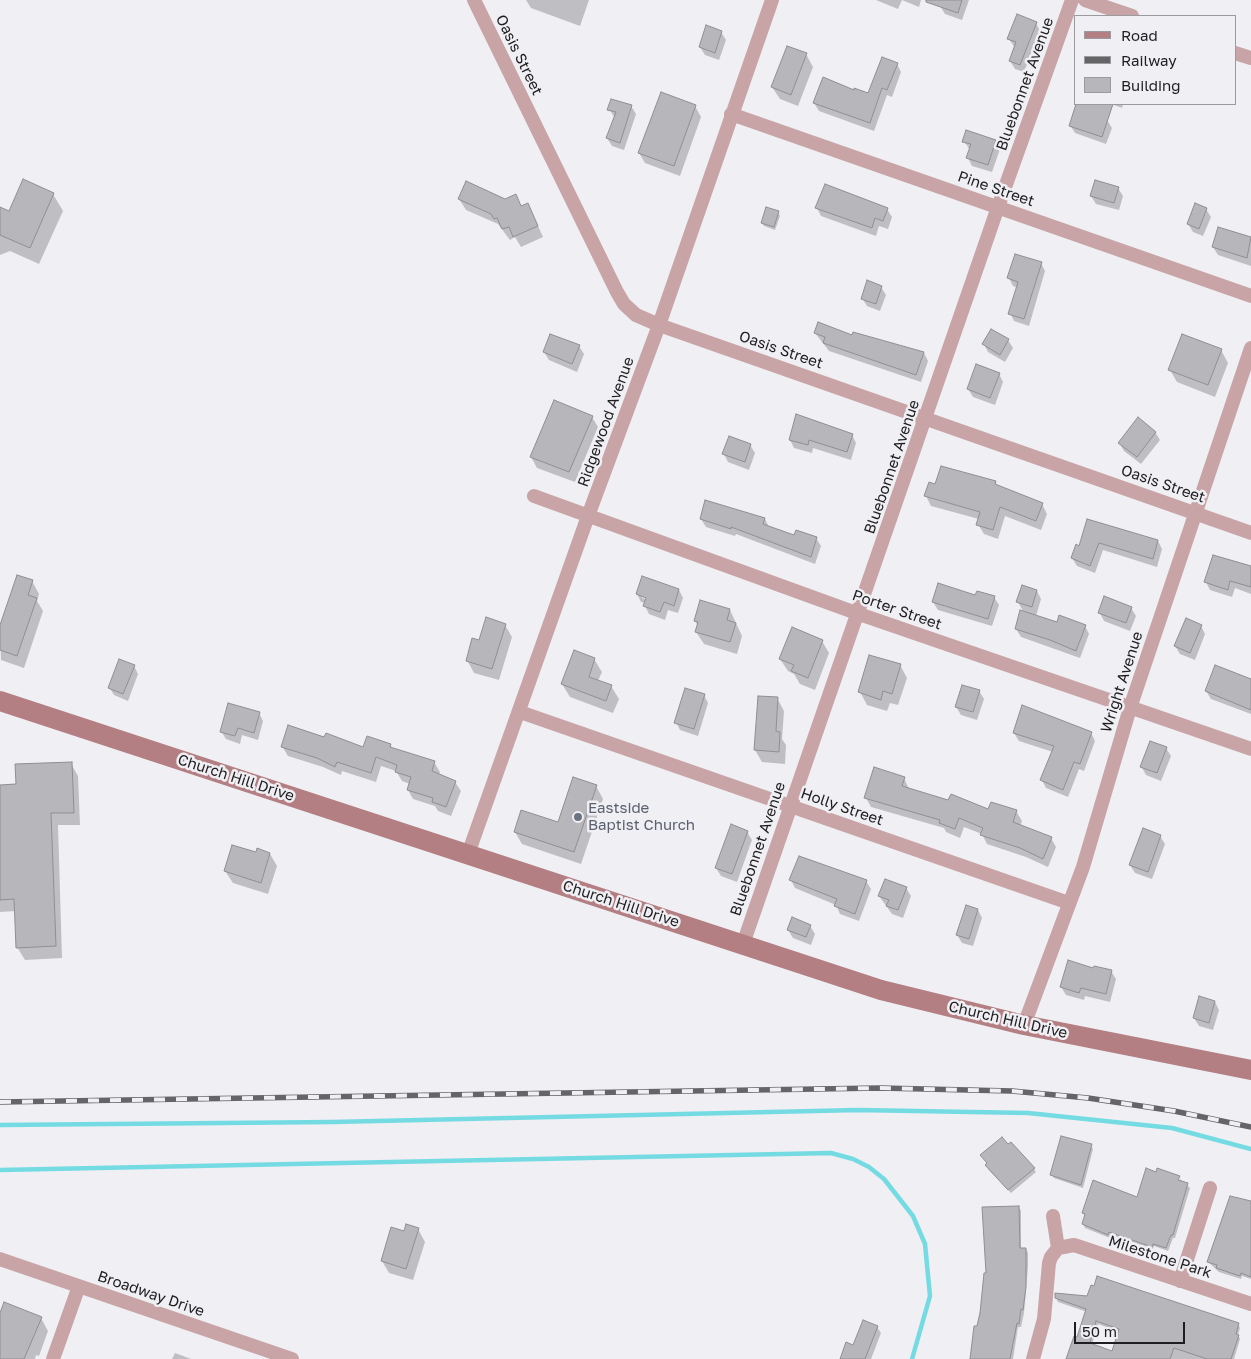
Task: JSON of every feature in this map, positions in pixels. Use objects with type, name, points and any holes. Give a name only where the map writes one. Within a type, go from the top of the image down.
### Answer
[{"type":"street","name":"Oasis Street","points":[[474,0],[617,292],[624,304],[636,315],[659,325],[1251,533]]},
{"type":"street","name":"Ridgewood Avenue","points":[[468,854],[588,516],[659,325],[772,0]]},
{"type":"street","name":"Bluebonnet Avenue","points":[[743,944],[790,805],[859,614],[998,207],[1072,0]]},
{"type":"street","points":[[1086,0],[1129,15]]},
{"type":"street","points":[[1236,53],[1251,58]]},
{"type":"street","name":"Pine Street","points":[[731,114],[1251,296]]},
{"type":"street","name":"Wright Avenue","points":[[1024,1025],[1083,867],[1130,708],[1251,348]]},
{"type":"street","name":"Porter Street","points":[[534,496],[859,614],[1251,749]]},
{"type":"street","name":"Church Hill Drive","points":[[0,701],[881,990],[1024,1025],[1251,1070]]},
{"type":"street","name":"Holly Street","points":[[520,712],[1069,903]]},
{"type":"street","points":[[1180,1281],[1210,1188]]},
{"type":"street","points":[[1033,1359],[1044,1320],[1049,1262],[1051,1256],[1058,1248],[1053,1216]]},
{"type":"street","name":"Milestone Park","points":[[1058,1248],[1074,1245],[1251,1304]]},
{"type":"street","name":"Broadway Drive","points":[[0,1260],[292,1359]]},
{"type":"street","points":[[53,1359],[79,1286]]},
{"type":"building","points":[[926,0],[962,0],[958,13],[926,2]]},
{"type":"building","points":[[1017,14],[1037,22],[1020,65],[1009,61],[1016,42],[1007,39]]},
{"type":"building","points":[[706,25],[722,31],[715,53],[699,47]]},
{"type":"building","points":[[787,46],[807,53],[791,95],[771,87]]},
{"type":"building","points":[[882,57],[898,63],[887,90],[882,88],[870,123],[813,103],[823,77],[854,90],[854,88],[868,93]]},
{"type":"building","points":[[661,92],[696,105],[674,166],[638,153]]},
{"type":"building","points":[[611,99],[632,105],[620,143],[606,138],[616,112],[607,110]]},
{"type":"building","points":[[1076,105],[1113,105],[1102,137],[1069,126]]},
{"type":"building","points":[[966,130],[996,140],[988,165],[966,158],[971,144],[962,142]]},
{"type":"building","points":[[23,179],[54,193],[30,248],[0,235],[0,207],[9,211]]},
{"type":"building","points":[[1095,180],[1119,187],[1114,203],[1090,196]]},
{"type":"building","points":[[466,181],[505,199],[516,194],[521,206],[528,203],[538,226],[513,237],[509,227],[502,229],[497,218],[494,219],[491,214],[458,199]]},
{"type":"building","points":[[825,184],[888,208],[883,221],[875,218],[872,228],[815,208]]},
{"type":"building","points":[[1195,203],[1207,208],[1199,229],[1187,224]]},
{"type":"building","points":[[766,207],[779,211],[774,227],[761,223]]},
{"type":"building","points":[[1218,227],[1251,237],[1247,258],[1212,247]]},
{"type":"building","points":[[1015,254],[1042,262],[1024,319],[1008,314],[1018,282],[1007,278]]},
{"type":"building","points":[[867,280],[882,286],[876,304],[861,299]]},
{"type":"building","points":[[818,322],[852,335],[853,332],[924,352],[916,375],[823,343],[825,337],[814,333]]},
{"type":"building","points":[[991,329],[1009,339],[1000,355],[982,344]]},
{"type":"building","points":[[550,334],[580,345],[572,364],[543,352]]},
{"type":"building","points":[[1182,334],[1222,349],[1208,385],[1168,370]]},
{"type":"building","points":[[976,364],[1000,373],[990,398],[967,389]]},
{"type":"building","points":[[554,400],[593,416],[569,472],[530,457]]},
{"type":"building","points":[[796,414],[853,434],[847,452],[809,440],[808,445],[789,440]]},
{"type":"building","points":[[1138,417],[1156,432],[1137,457],[1118,443]]},
{"type":"building","points":[[729,436],[751,444],[745,462],[722,454]]},
{"type":"building","points":[[941,466],[996,481],[995,484],[1043,503],[1036,521],[1000,507],[993,530],[976,525],[980,512],[924,496],[929,482],[935,484]]},
{"type":"building","points":[[705,500],[765,518],[763,524],[794,535],[796,530],[817,537],[811,557],[731,527],[731,529],[700,519]]},
{"type":"building","points":[[1087,519],[1158,540],[1153,559],[1099,543],[1090,566],[1071,558],[1076,544],[1079,546]]},
{"type":"building","points":[[1213,555],[1251,566],[1251,587],[1230,581],[1228,590],[1204,582]]},
{"type":"building","points":[[17,575],[33,580],[28,595],[37,598],[17,656],[0,650],[0,625]]},
{"type":"building","points":[[642,576],[679,589],[674,606],[664,602],[660,612],[643,606],[646,598],[636,594]]},
{"type":"building","points":[[938,583],[975,595],[977,591],[995,596],[988,619],[932,602]]},
{"type":"building","points":[[1022,585],[1037,590],[1032,607],[1016,602]]},
{"type":"building","points":[[1104,596],[1132,607],[1126,623],[1098,613]]},
{"type":"building","points":[[700,600],[730,609],[727,620],[736,623],[730,642],[695,632],[698,622],[694,621]]},
{"type":"building","points":[[1020,610],[1057,622],[1059,615],[1086,625],[1076,651],[1050,640],[1015,629]]},
{"type":"building","points":[[486,617],[506,624],[492,669],[466,661],[472,638],[479,640]]},
{"type":"building","points":[[1186,618],[1202,625],[1190,653],[1174,646]]},
{"type":"building","points":[[792,627],[823,640],[808,678],[791,671],[794,665],[779,659]]},
{"type":"building","points":[[574,650],[595,658],[589,677],[612,685],[606,701],[561,684]]},
{"type":"building","points":[[869,655],[901,664],[892,694],[883,691],[881,700],[858,692]]},
{"type":"building","points":[[119,659],[135,665],[123,694],[108,688]]},
{"type":"building","points":[[1215,665],[1251,679],[1251,710],[1205,691]]},
{"type":"building","points":[[962,685],[980,690],[973,712],[955,707]]},
{"type":"building","points":[[685,688],[705,694],[694,729],[674,723]]},
{"type":"building","points":[[758,696],[778,697],[776,731],[780,732],[779,752],[754,750]]},
{"type":"building","points":[[228,703],[260,712],[254,733],[238,728],[235,736],[220,732]]},
{"type":"building","points":[[1022,705],[1092,732],[1080,764],[1074,762],[1063,790],[1040,780],[1054,746],[1013,733]]},
{"type":"building","points":[[288,725],[324,737],[326,733],[363,747],[367,736],[391,744],[390,747],[435,761],[432,771],[456,781],[446,807],[432,802],[433,798],[407,790],[411,777],[395,772],[397,765],[376,757],[371,773],[337,762],[335,767],[317,758],[281,747]]},
{"type":"building","points":[[1150,741],[1167,747],[1157,773],[1140,767]]},
{"type":"building","points":[[72,762],[74,813],[51,813],[56,946],[16,948],[14,899],[0,900],[0,785],[16,784],[15,764]]},
{"type":"building","points":[[874,767],[905,777],[902,786],[948,800],[951,794],[988,809],[991,802],[1017,810],[1013,822],[1052,837],[1043,859],[1020,848],[980,835],[983,828],[959,818],[955,829],[939,823],[940,820],[864,798]]},
{"type":"building","points":[[573,777],[597,785],[574,852],[514,832],[521,810],[558,822]]},
{"type":"building","points":[[731,824],[748,831],[732,874],[715,868]]},
{"type":"building","points":[[1143,828],[1161,835],[1148,872],[1129,865]]},
{"type":"building","points":[[232,845],[256,852],[257,848],[270,853],[261,883],[224,871]]},
{"type":"building","points":[[799,856],[867,880],[855,914],[834,906],[837,899],[789,880]]},
{"type":"building","points":[[885,879],[907,887],[898,910],[886,906],[889,900],[878,896]]},
{"type":"building","points":[[966,905],[978,909],[969,939],[956,935]]},
{"type":"building","points":[[792,917],[811,925],[806,937],[787,930]]},
{"type":"building","points":[[1068,960],[1093,968],[1094,966],[1112,970],[1106,994],[1081,988],[1079,993],[1060,987]]},
{"type":"building","points":[[1199,996],[1215,1001],[1209,1023],[1193,1018]]},
{"type":"building","points":[[1061,1136],[1092,1144],[1081,1185],[1050,1175]]},
{"type":"building","points":[[1002,1137],[1008,1144],[1011,1142],[1035,1168],[1008,1190],[985,1165],[987,1163],[980,1155]]},
{"type":"building","points":[[1146,1168],[1156,1172],[1157,1168],[1180,1176],[1178,1180],[1188,1183],[1173,1235],[1171,1235],[1166,1248],[1153,1244],[1152,1247],[1109,1232],[1108,1235],[1082,1224],[1085,1214],[1082,1213],[1093,1180],[1137,1197]]},
{"type":"building","points":[[1230,1196],[1251,1201],[1251,1277],[1241,1273],[1240,1276],[1216,1268],[1217,1265],[1207,1262]]},
{"type":"building","points":[[1019,1206],[1020,1248],[1026,1248],[1026,1287],[1023,1310],[1021,1309],[1019,1324],[1017,1323],[1010,1359],[970,1359],[974,1326],[977,1326],[980,1313],[984,1273],[986,1273],[982,1207]]},
{"type":"building","points":[[406,1224],[419,1228],[406,1269],[381,1261],[391,1227],[404,1231]]},
{"type":"building","points":[[1097,1276],[1239,1323],[1236,1334],[1239,1335],[1231,1359],[1207,1359],[1174,1348],[1170,1359],[1066,1359],[1074,1336],[1077,1337],[1086,1309],[1055,1298],[1055,1293],[1087,1296],[1091,1285],[1094,1286]],"holes":[[[1096,1321],[1119,1329],[1112,1351],[1090,1343]]]},
{"type":"building","points":[[4,1302],[42,1317],[24,1359],[0,1359],[0,1313]]},
{"type":"building","points":[[863,1320],[878,1326],[865,1359],[840,1359],[846,1342],[853,1345]]},
{"type":"waterway","points":[[0,1125],[333,1122],[858,1110],[1028,1113],[1172,1128],[1251,1149]]},
{"type":"waterway","points":[[0,1170],[831,1153],[853,1159],[869,1167],[884,1179],[913,1216],[925,1244],[930,1296],[912,1359]]},
{"type":"railway","points":[[0,1102],[880,1088],[1012,1091],[1088,1098],[1174,1111],[1251,1127]]},
{"type":"place","name":"Eastside Baptist Church","points":[[578,817]]}]
